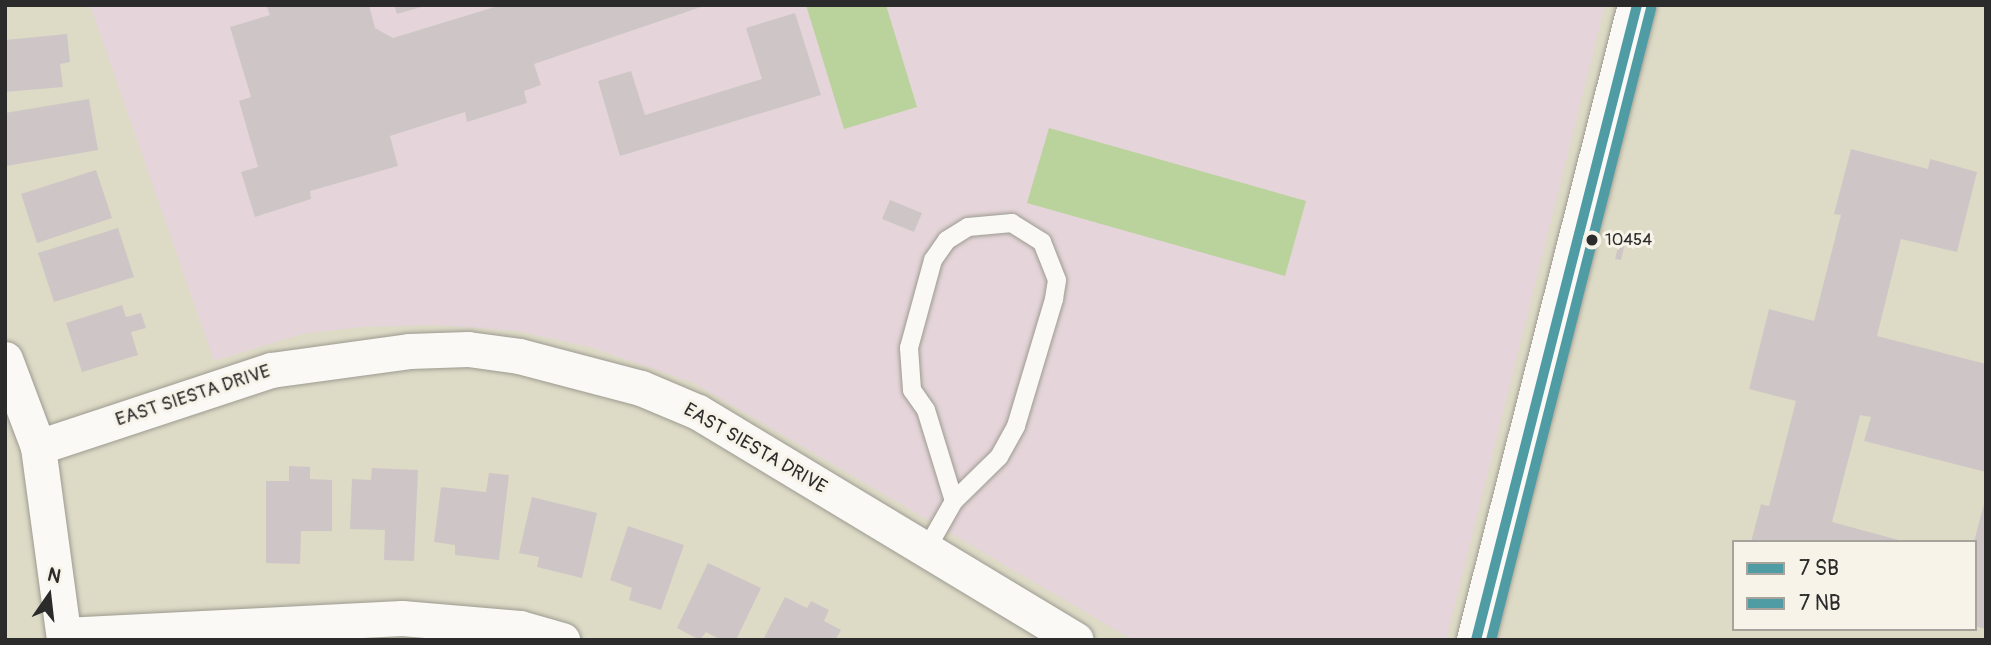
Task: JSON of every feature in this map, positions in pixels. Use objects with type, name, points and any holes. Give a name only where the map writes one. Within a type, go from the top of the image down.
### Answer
[{"type":"main road","points":[[1476,640],[1637,5]]},
{"type":"street","name":"EAST SIESTA DRIVE","points":[[38,447],[271,370],[386,353],[468,349],[576,368],[641,388],[698,412],[1076,640]]},
{"type":"street","points":[[5,359],[38,447],[64,638],[402,618],[520,628],[562,640]]},
{"type":"lane","points":[[926,550],[954,501],[999,457],[1016,426],[1054,299],[1057,280],[1042,242],[1012,223],[968,227],[947,240],[933,260],[909,348],[912,390],[930,423],[954,501]]},
{"type":"shaded area","points":[[90,5],[1605,5],[1446,640],[1133,640],[694,383],[593,348],[518,331],[435,325],[361,327],[302,334],[214,361]]},
{"type":"green space","points":[[806,5],[886,5],[917,107],[844,129]]},
{"type":"green space","points":[[1049,128],[1306,201],[1285,276],[1027,203]]},
{"type":"building","points":[[266,5],[369,5],[375,28],[393,38],[501,5],[704,6],[534,64],[541,85],[524,91],[527,103],[467,122],[465,112],[390,136],[398,166],[310,191],[311,199],[255,217],[241,172],[258,167],[239,101],[251,97],[230,27],[270,15]]},
{"type":"building","points":[[394,5],[425,5],[425,6],[397,14]]},
{"type":"building","points":[[795,13],[821,95],[620,156],[598,81],[631,71],[645,115],[762,79],[746,28]]},
{"type":"building","points":[[67,34],[70,62],[60,64],[63,87],[5,92],[5,40]]},
{"type":"building","points":[[89,99],[98,150],[6,166],[5,113]]},
{"type":"building","points":[[1851,149],[1928,169],[1930,159],[1977,172],[1957,252],[1901,239],[1877,336],[1986,364],[1986,472],[1864,441],[1871,417],[1860,415],[1832,522],[1899,540],[1752,540],[1761,504],[1769,506],[1796,401],[1749,389],[1769,309],[1814,321],[1841,215],[1834,214]]},
{"type":"building","points":[[96,170],[112,218],[37,243],[21,194]]},
{"type":"building","points":[[890,200],[922,213],[914,232],[882,219]]},
{"type":"building","points":[[118,228],[134,277],[54,302],[38,253]]},
{"type":"building","points":[[1619,243],[1625,244],[1621,260],[1615,259]]},
{"type":"building","points":[[122,305],[126,317],[141,313],[146,328],[131,332],[138,355],[82,372],[66,323]]},
{"type":"building","points":[[289,466],[310,467],[310,479],[332,480],[332,531],[301,531],[300,564],[266,563],[266,481],[289,481]]},
{"type":"building","points":[[372,468],[418,470],[414,561],[384,560],[385,530],[350,529],[352,479],[371,480]]},
{"type":"building","points":[[489,473],[509,475],[499,560],[455,555],[455,545],[434,542],[441,487],[486,492]]},
{"type":"building","points":[[532,497],[597,513],[582,578],[537,567],[539,557],[519,553]]},
{"type":"building","points":[[1986,500],[1986,629],[1977,627],[1977,540],[1975,540]]},
{"type":"building","points":[[628,526],[684,545],[661,610],[629,600],[632,588],[610,580]]},
{"type":"building","points":[[708,563],[761,588],[736,640],[721,640],[706,632],[700,640],[677,628]]},
{"type":"building","points":[[785,597],[807,608],[811,601],[829,610],[824,621],[841,630],[835,640],[763,640]]},
{"type":"transit line","points":[[1476,640],[1637,5]]},
{"type":"transit line","points":[[1491,640],[1651,8]]},
{"type":"place","name":"10454","points":[[1592,240]]}]
